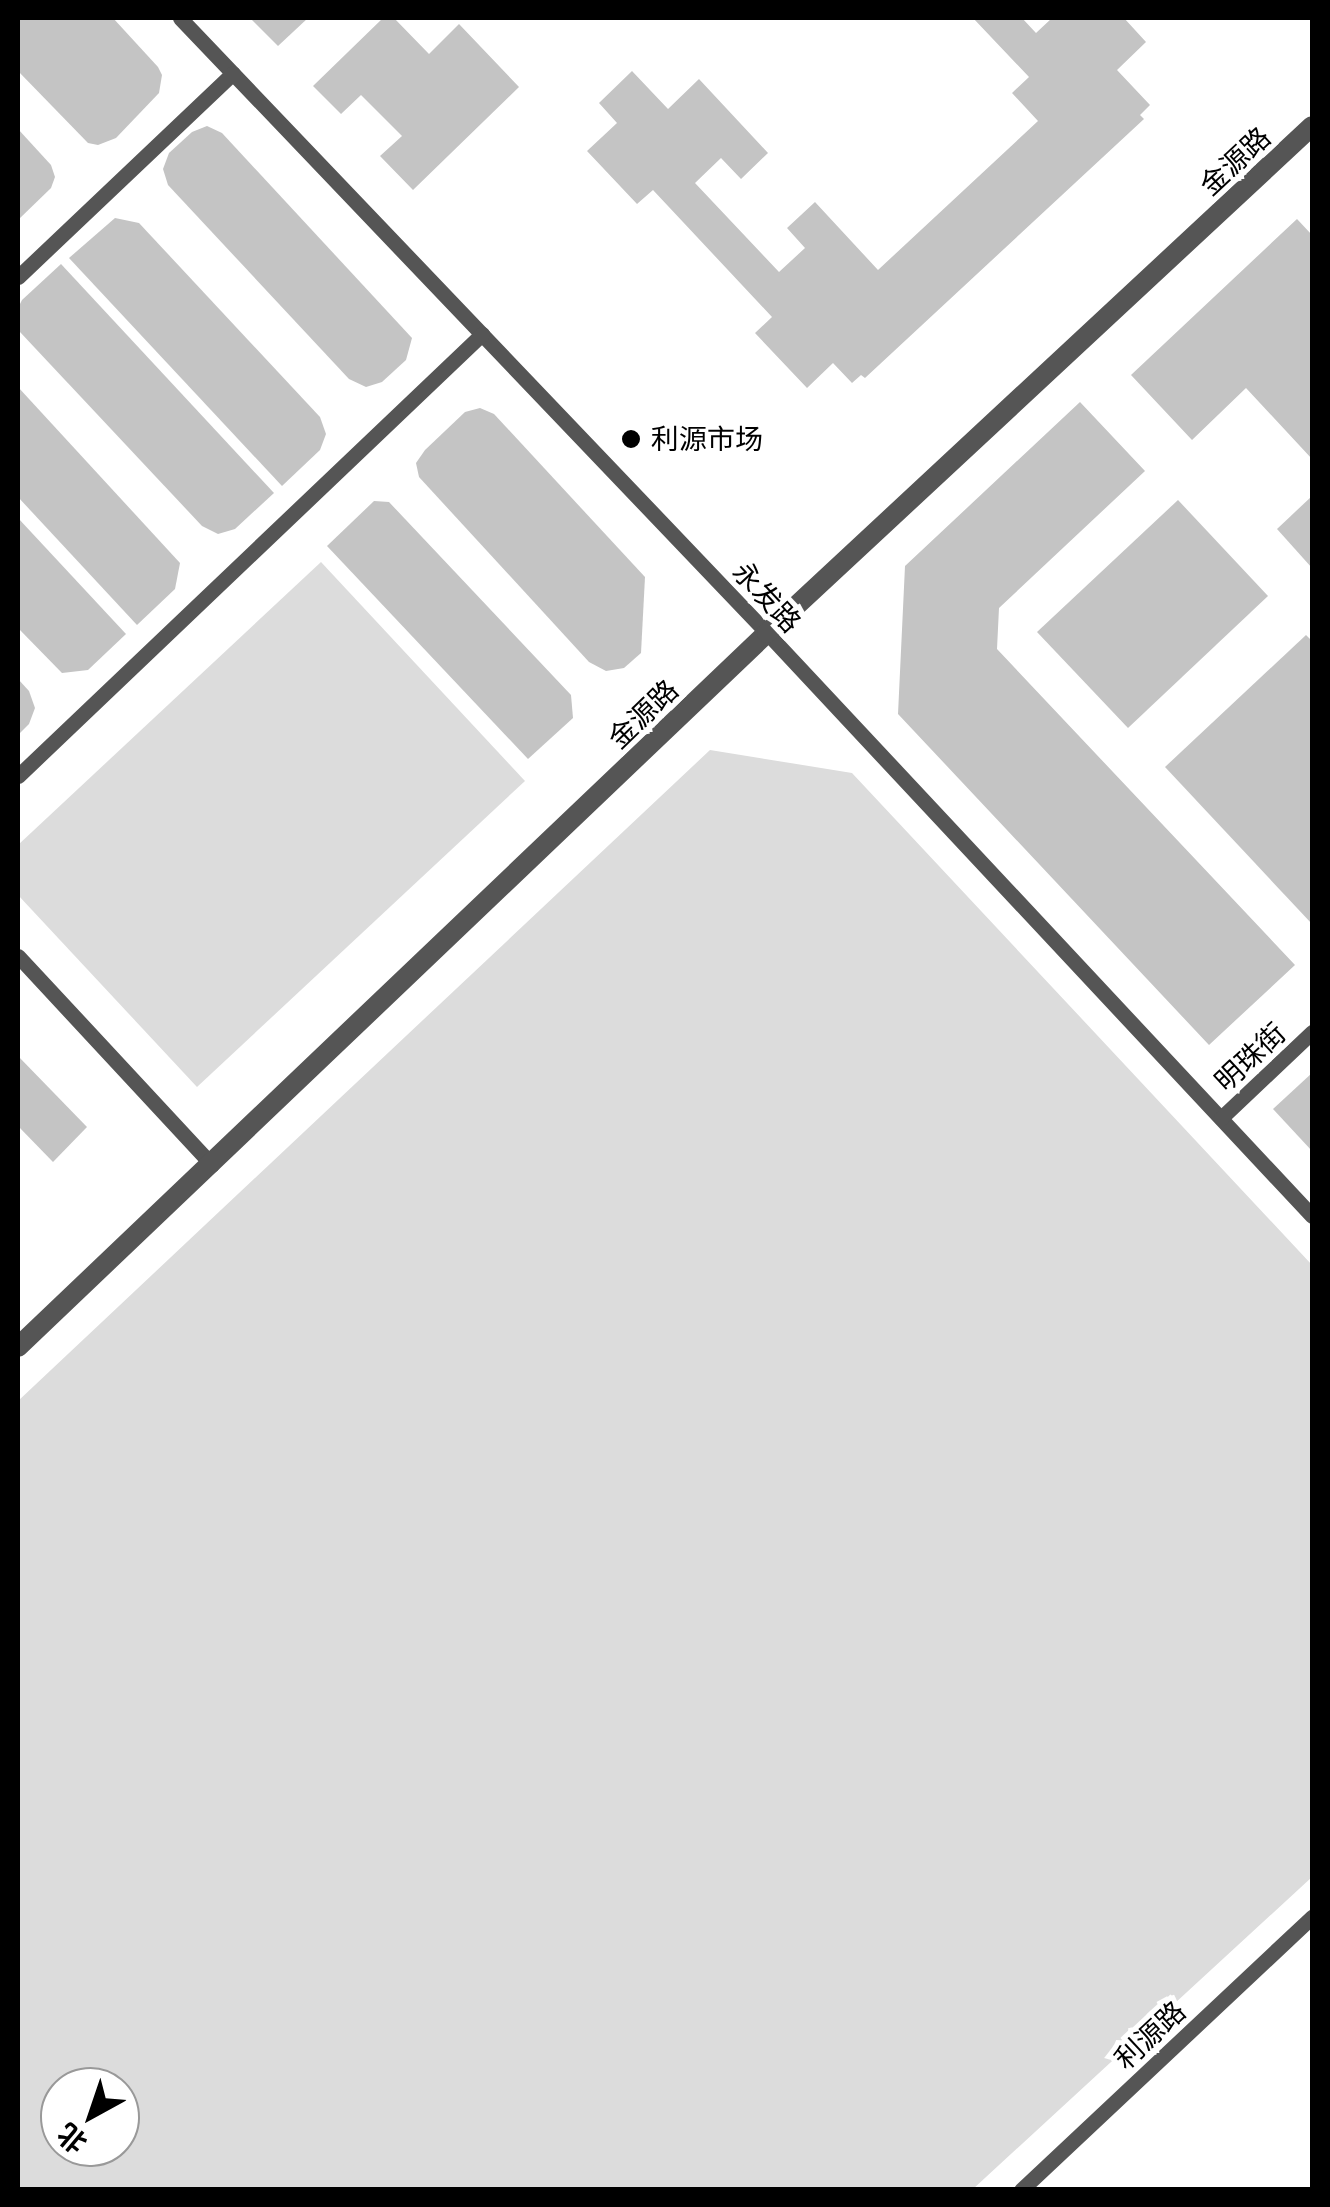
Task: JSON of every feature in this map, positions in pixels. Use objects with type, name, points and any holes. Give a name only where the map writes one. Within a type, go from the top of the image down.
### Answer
[{"type":"street","name":"金源路","points":[[18,1347],[767,633],[1312,126]]},
{"type":"lane","name":"永发路","points":[[180,18],[767,633],[1312,1216]]},
{"type":"lane","points":[[18,277],[233,73]]},
{"type":"lane","points":[[18,776],[482,334]]},
{"type":"lane","points":[[18,956],[212,1166]]},
{"type":"lane","name":"明珠街","points":[[1221,1118],[1312,1032]]},
{"type":"lane","name":"利源路","points":[[1021,2190],[1312,1917]]},
{"type":"shaded area","points":[[321,562],[525,781],[197,1087],[18,895],[18,845]]},
{"type":"shaded area","points":[[710,750],[852,773],[1312,1265],[1312,1877],[973,2189],[18,2189],[18,1401]]},
{"type":"building","points":[[18,18],[113,18],[158,67],[162,75],[159,93],[116,138],[98,145],[88,143],[18,71]]},
{"type":"building","points":[[250,18],[308,18],[278,46]]},
{"type":"building","points":[[383,18],[394,18],[429,54],[459,24],[519,87],[413,190],[380,156],[402,136],[361,95],[341,114],[313,86]]},
{"type":"building","points":[[973,18],[1022,18],[1036,33],[1052,18],[1124,18],[1146,42],[1117,70],[1150,105],[1140,115],[1144,119],[865,378],[861,375],[852,383],[833,363],[807,388],[755,333],[772,317],[653,190],[637,204],[587,151],[617,123],[599,103],[632,71],[668,109],[699,79],[768,153],[741,179],[721,158],[695,183],[779,272],[805,248],[787,228],[815,202],[878,270],[1038,121],[1012,93],[1029,77]]},
{"type":"building","points":[[207,126],[222,133],[412,338],[406,360],[382,382],[366,387],[349,379],[168,185],[163,169],[169,153],[192,132]]},
{"type":"building","points":[[18,129],[51,165],[55,177],[51,188],[18,220]]},
{"type":"building","points":[[115,218],[139,223],[320,417],[326,434],[320,450],[282,486],[69,258]]},
{"type":"building","points":[[1297,219],[1312,235],[1312,459],[1246,388],[1192,440],[1131,375]]},
{"type":"building","points":[[61,264],[274,493],[235,529],[218,534],[202,526],[20,332],[18,308],[22,300]]},
{"type":"building","points":[[18,387],[180,563],[175,589],[137,625],[18,497]]},
{"type":"building","points":[[1080,402],[1145,471],[999,608],[997,649],[1295,965],[1209,1045],[898,714],[905,566]]},
{"type":"building","points":[[480,408],[494,414],[645,577],[641,653],[624,668],[606,671],[589,662],[419,477],[416,463],[425,450],[465,412]]},
{"type":"building","points":[[1312,496],[1312,568],[1277,529]]},
{"type":"building","points":[[1178,500],[1268,596],[1128,728],[1037,632]]},
{"type":"building","points":[[374,501],[389,502],[571,695],[573,718],[528,759],[327,546]]},
{"type":"building","points":[[18,518],[126,634],[88,670],[62,673],[18,628]]},
{"type":"building","points":[[1306,635],[1312,641],[1312,924],[1165,767]]},
{"type":"building","points":[[18,679],[29,691],[35,708],[29,724],[18,735]]},
{"type":"building","points":[[18,1056],[87,1127],[53,1162],[18,1126]]},
{"type":"building","points":[[1312,1073],[1312,1151],[1273,1109]]},
{"type":"place","name":"利源市场","points":[[631,439]]}]
